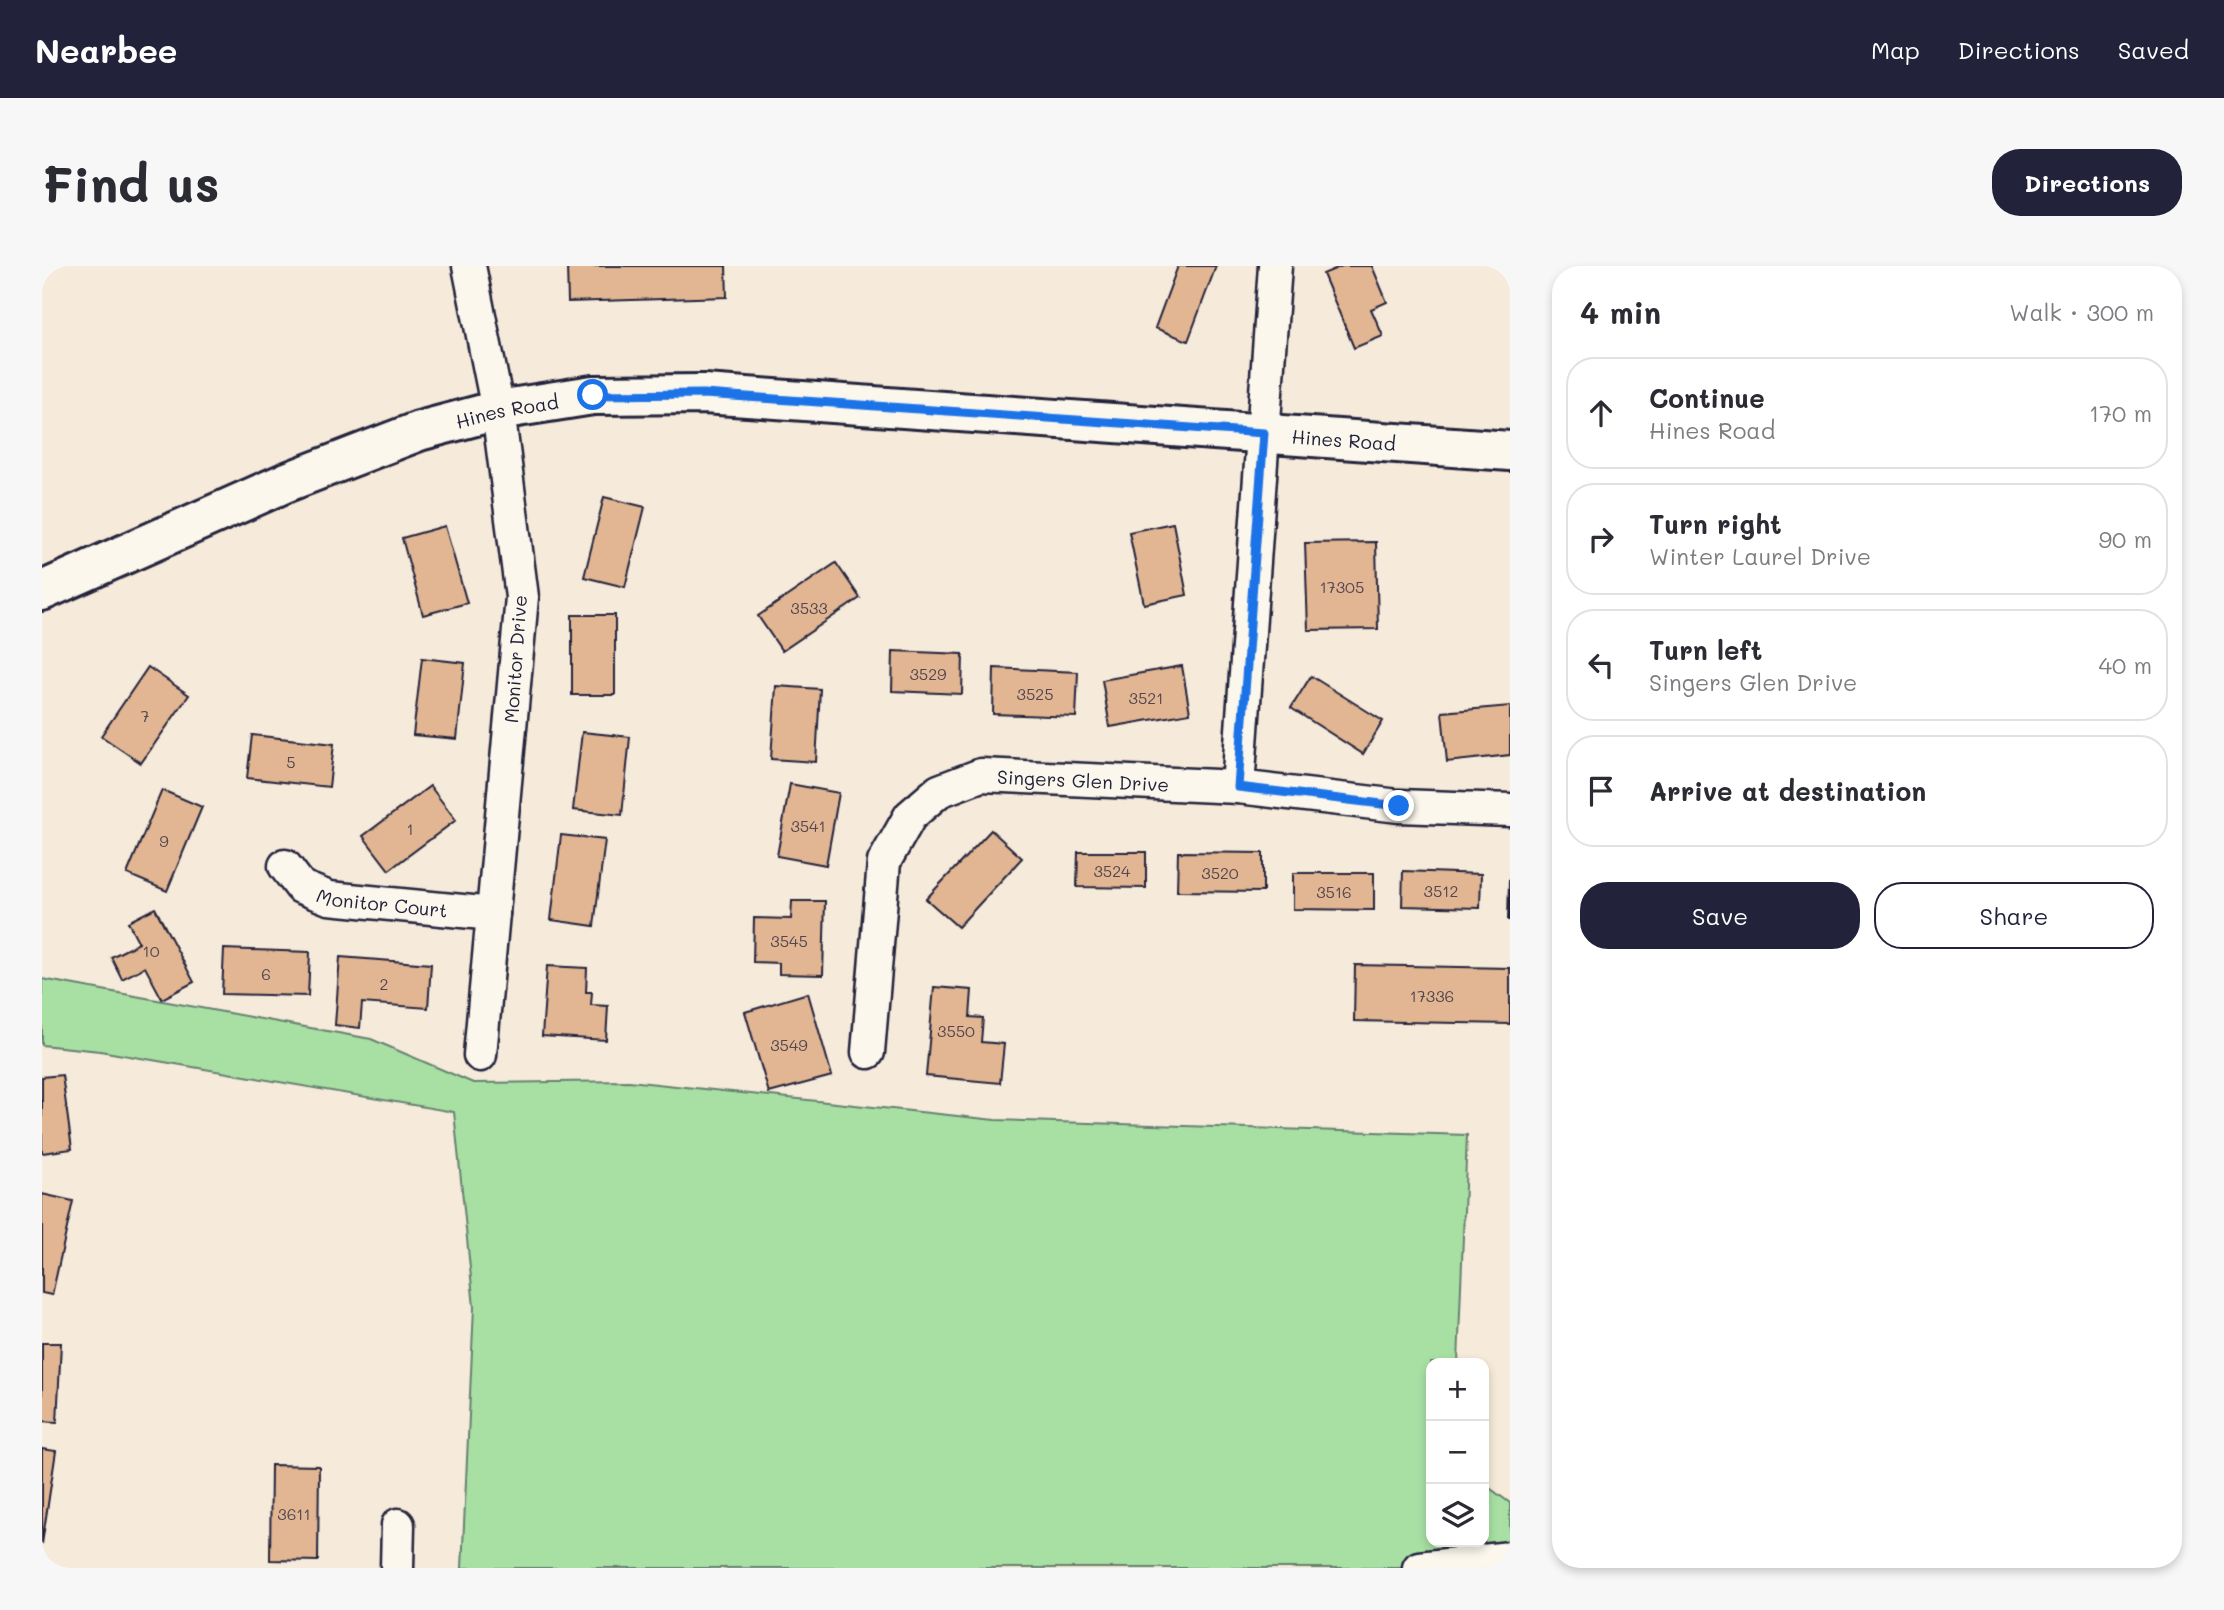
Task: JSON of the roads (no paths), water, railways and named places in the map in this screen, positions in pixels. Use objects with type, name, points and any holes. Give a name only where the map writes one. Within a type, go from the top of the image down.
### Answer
[{"type":"street","name":"Monitor Drive","points":[[469,266],[498,411],[522,597],[480,1055]]},
{"type":"street","points":[[1238,787],[1275,266]]},
{"type":"street","name":"Hines Road","points":[[42,591],[299,477],[419,431],[498,411],[593,395],[704,394],[1510,451]]},
{"type":"street","name":"Singers Glen Drive","points":[[868,1052],[884,862],[910,816],[939,791],[981,775],[1238,787],[1399,806],[1510,810]]},
{"type":"street","name":"Monitor Court","points":[[285,866],[302,887],[329,898],[493,914]]},
{"type":"street","points":[[397,1568],[398,1525]]},
{"type":"street","points":[[1419,1568],[1510,1558]]}]
